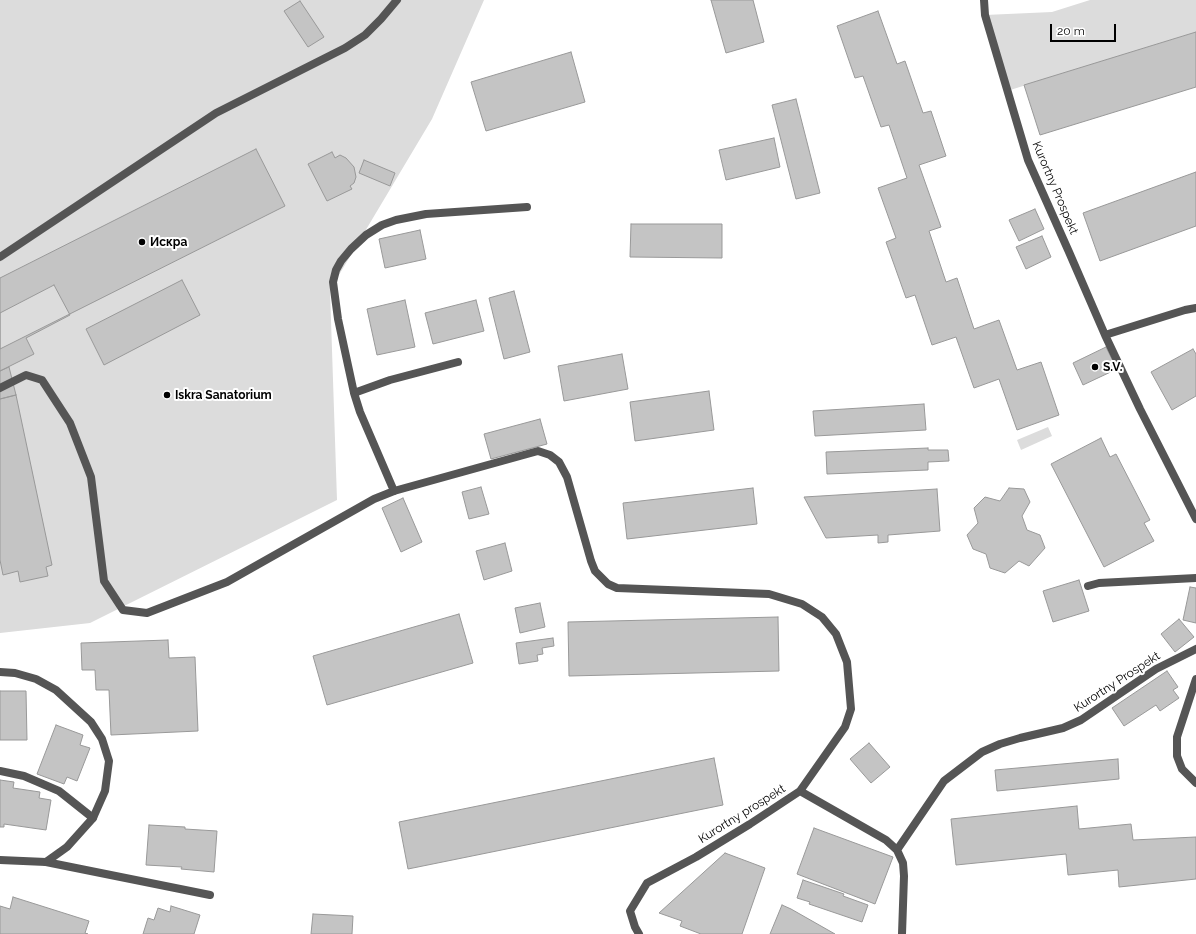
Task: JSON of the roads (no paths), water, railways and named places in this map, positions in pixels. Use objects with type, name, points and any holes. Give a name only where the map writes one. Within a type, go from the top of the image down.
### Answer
[{"type":"street","points":[[0,257],[216,113],[344,48],[365,35],[397,0]]},
{"type":"street","name":"Kurortny Prospekt","points":[[984,0],[986,15],[1028,160],[1105,335],[1140,409],[1196,519]]},
{"type":"street","points":[[394,491],[360,412],[354,393],[338,319],[333,282],[336,270],[351,249],[366,235],[382,225],[396,220],[426,214],[527,207]]},
{"type":"street","points":[[1105,335],[1185,310],[1196,308]]},
{"type":"street","points":[[354,393],[390,380],[458,362]]},
{"type":"street","points":[[0,388],[26,376],[42,380],[70,422],[91,477],[104,581],[123,610],[147,613],[227,582],[374,499],[394,491],[538,450],[550,455],[559,462],[567,477],[595,571],[608,584],[617,588],[769,594],[802,604],[822,618],[836,634],[847,662],[852,709],[845,727],[800,791]]},
{"type":"street","points":[[1088,586],[1099,583],[1196,578]]},
{"type":"street","name":"Kurortny Prospekt","points":[[897,850],[944,781],[982,752],[1000,744],[1020,738],[1063,728],[1081,720],[1156,670],[1196,649]]},
{"type":"street","points":[[0,672],[15,673],[36,679],[56,690],[91,722],[102,739],[109,761],[105,791],[93,818],[67,847],[46,862]]},
{"type":"street","points":[[1196,679],[1178,737],[1177,756],[1182,769],[1196,783]]},
{"type":"street","points":[[0,771],[24,776],[58,791],[93,818]]},
{"type":"street","name":"Kurortny prospekt","points":[[639,934],[630,911],[647,883],[696,857],[800,791],[886,840],[897,850]]},
{"type":"street","points":[[897,850],[903,862],[904,876],[902,934]]},
{"type":"street","points":[[0,860],[46,862],[210,895]]},
{"type":"place","name":"Искра","points":[[142,242]]},
{"type":"place","name":"S.V.","points":[[1095,367]]},
{"type":"place","name":"Iskra Sanatorium","points":[[167,395]]}]
